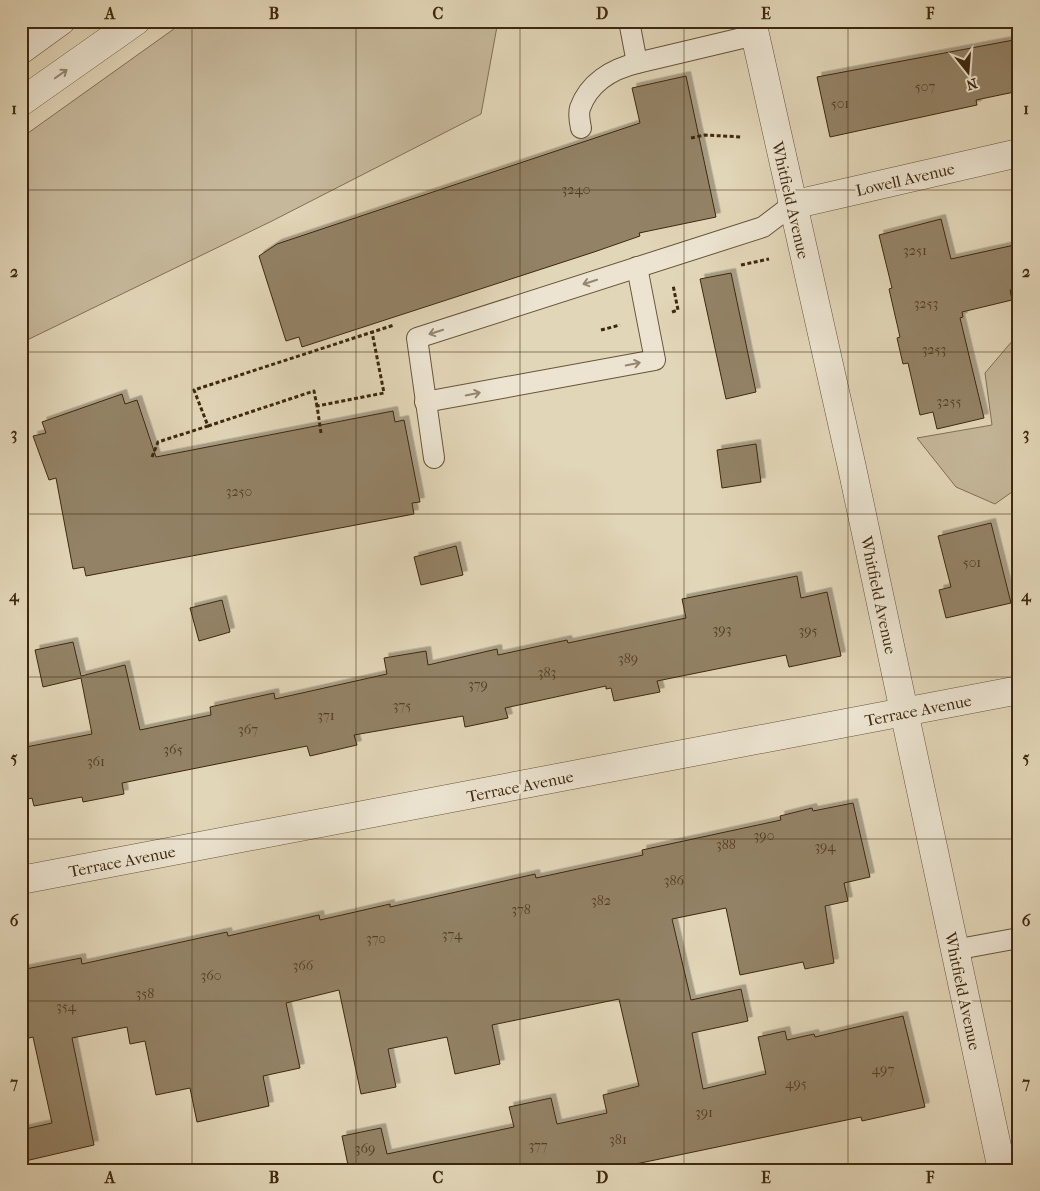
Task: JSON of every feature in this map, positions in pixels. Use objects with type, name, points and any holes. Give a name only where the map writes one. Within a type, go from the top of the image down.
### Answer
[{"type":"street","points":[[21,50],[61,21]]},
{"type":"street","points":[[21,102],[136,21]]},
{"type":"street","name":"Whitfield Avenue","points":[[754,28],[1002,1170]]},
{"type":"street","name":"Lowell Avenue","points":[[792,204],[1019,153]]},
{"type":"street","name":"Terrace Avenue","points":[[21,880],[1019,690]]},
{"type":"lane","points":[[629,21],[637,63]]},
{"type":"lane","points":[[581,128],[579,110],[604,76],[616,68],[754,28]]},
{"type":"lane","points":[[434,458],[417,338],[763,227],[792,204]]},
{"type":"lane","points":[[426,402],[655,360],[636,267]]},
{"type":"lane","points":[[954,950],[1019,938]]},
{"type":"path","points":[[691,138],[705,135],[742,137]]},
{"type":"path","points":[[317,406],[384,393],[372,332]]},
{"type":"path","points":[[208,426],[314,391],[321,433]]},
{"type":"shaded area","points":[[185,21],[498,21],[481,114],[272,221],[21,343],[21,138]]},
{"type":"shaded area","points":[[1019,333],[1019,487],[995,504],[956,487],[917,438],[992,425],[985,373]]},
{"type":"building","points":[[1019,39],[1019,91],[976,100],[977,105],[830,137],[817,77]]},
{"type":"building","points":[[686,76],[716,217],[639,233],[640,236],[594,252],[302,347],[299,337],[286,341],[259,256],[277,244],[640,123],[632,88]]},
{"type":"building","points":[[941,219],[951,259],[1019,244],[1019,288],[1010,290],[1012,300],[962,312],[963,317],[960,318],[984,418],[937,429],[933,412],[920,415],[908,363],[903,364],[897,338],[900,337],[889,289],[892,288],[879,235]]},
{"type":"building","points":[[731,273],[756,392],[726,399],[700,279]]},
{"type":"building","points":[[122,394],[125,404],[137,400],[156,457],[393,411],[395,422],[404,420],[420,502],[412,503],[414,514],[86,576],[84,567],[73,569],[56,478],[49,480],[33,436],[46,433],[42,422]]},
{"type":"building","points":[[756,444],[761,482],[722,488],[717,450]]},
{"type":"building","points":[[991,523],[1011,603],[946,618],[939,590],[951,587],[938,536]]},
{"type":"building","points":[[456,546],[463,575],[421,585],[414,557]]},
{"type":"building","points":[[797,576],[801,598],[827,592],[841,656],[789,667],[786,655],[657,681],[660,692],[614,701],[611,688],[606,689],[606,686],[505,708],[508,718],[465,727],[463,716],[354,735],[357,745],[310,756],[307,746],[122,783],[124,794],[83,802],[82,797],[34,806],[32,798],[21,801],[21,748],[92,734],[81,678],[43,687],[35,650],[73,642],[81,676],[125,665],[140,730],[211,715],[210,707],[274,693],[275,699],[387,674],[384,658],[426,651],[428,665],[497,649],[498,655],[567,640],[568,643],[686,618],[682,599]]},
{"type":"building","points":[[222,600],[230,632],[199,641],[190,608]]},
{"type":"building","points":[[853,803],[870,877],[844,883],[848,901],[825,906],[834,963],[805,969],[803,962],[740,975],[726,908],[672,919],[691,1000],[741,989],[748,1021],[692,1033],[703,1089],[766,1074],[758,1037],[785,1031],[787,1040],[814,1034],[815,1037],[903,1016],[925,1107],[862,1121],[861,1117],[607,1170],[349,1170],[342,1136],[381,1128],[387,1154],[514,1127],[509,1107],[551,1098],[557,1124],[607,1113],[603,1095],[639,1086],[619,999],[492,1025],[500,1064],[455,1074],[447,1037],[388,1049],[396,1087],[361,1094],[339,990],[286,1003],[300,1068],[263,1076],[269,1106],[197,1122],[190,1088],[156,1095],[145,1041],[130,1044],[127,1027],[72,1038],[94,1145],[21,1162],[21,1130],[52,1123],[33,1037],[21,1040],[21,970],[81,958],[82,964],[227,932],[228,936],[319,915],[320,920],[390,904],[390,907],[535,874],[536,878],[643,855],[642,850],[781,820],[780,816],[812,808],[813,811]]}]
